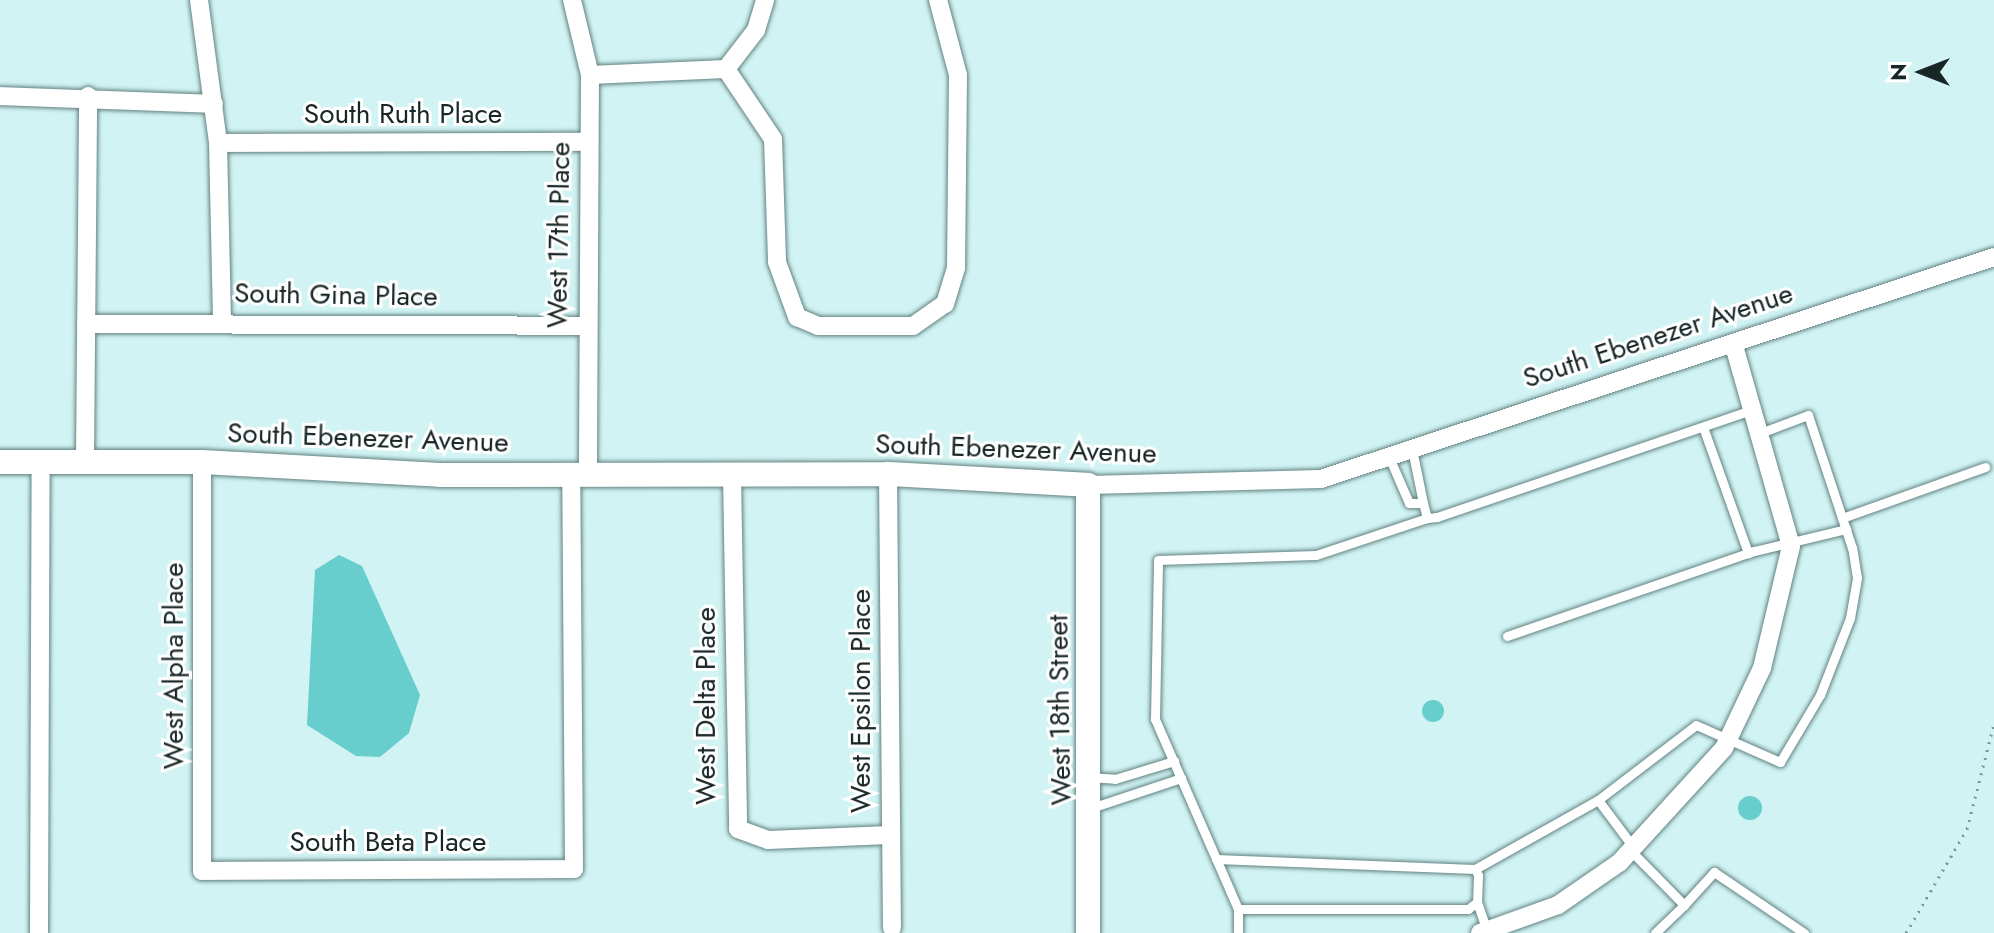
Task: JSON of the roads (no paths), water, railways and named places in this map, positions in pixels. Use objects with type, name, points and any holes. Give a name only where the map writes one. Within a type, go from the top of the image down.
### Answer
[{"type":"street","points":[[199,0],[218,143],[222,322]]},
{"type":"street","name":"West 17th Place","points":[[572,0],[590,75],[579,474],[574,869]]},
{"type":"street","points":[[590,75],[726,69],[756,30],[765,0]]},
{"type":"street","points":[[726,69],[773,139],[777,262],[797,317],[818,326],[913,326],[945,304],[956,268],[959,117],[953,43],[938,0]]},
{"type":"street","points":[[0,96],[88,96],[214,104]]},
{"type":"street","points":[[85,459],[88,96]]},
{"type":"street","name":"South Ruth Place","points":[[218,143],[588,142]]},
{"type":"street","name":"South Ebenezer Avenue","points":[[0,462],[85,459],[579,474],[888,474],[1088,485],[1299,483],[1389,457],[1994,257]]},
{"type":"street","name":"South Gina Place","points":[[86,324],[222,322],[585,326]]},
{"type":"street","points":[[1483,932],[1558,905],[1632,849],[1729,738],[1781,610],[1791,546],[1763,432],[1733,343]]},
{"type":"street","points":[[39,933],[41,462]]},
{"type":"street","name":"West Alpha Place","points":[[202,462],[202,871]]},
{"type":"street","name":"West Epsilon Place","points":[[888,474],[892,928]]},
{"type":"street","name":"West Delta Place","points":[[732,475],[738,829],[768,840],[889,835]]},
{"type":"street","name":"West 18th Street","points":[[1088,485],[1091,808],[1088,933]]},
{"type":"street","name":"South Beta Place","points":[[202,871],[574,869]]},
{"type":"lane","points":[[1238,933],[1238,909],[1154,710],[1158,560],[1316,555],[1755,409]]},
{"type":"lane","points":[[1216,859],[1475,869],[1598,800],[1696,725],[1780,762],[1805,723],[1850,618],[1857,578],[1846,529],[1808,415],[1763,432]]},
{"type":"lane","points":[[1703,427],[1748,553]]},
{"type":"lane","points":[[1412,449],[1427,518]]},
{"type":"lane","points":[[1389,457],[1409,503],[1423,503]]},
{"type":"lane","points":[[1842,518],[1985,467]]},
{"type":"lane","points":[[1507,636],[1748,553],[1791,546],[1846,529]]},
{"type":"lane","points":[[1089,777],[1115,779],[1174,761]]},
{"type":"lane","points":[[1091,808],[1181,778]]},
{"type":"lane","points":[[1598,800],[1632,849],[1684,905]]},
{"type":"lane","points":[[1475,869],[1483,932]]},
{"type":"lane","points":[[1655,933],[1714,872],[1804,933]]},
{"type":"lane","points":[[1238,909],[1455,910],[1477,902]]},
{"type":"water","points":[[339,555],[362,566],[420,695],[409,733],[380,757],[356,756],[307,725],[315,570]]},
{"type":"water","points":[[1433,700],[1441,703],[1444,711],[1441,719],[1433,722],[1425,719],[1422,711],[1425,703]]},
{"type":"water","points":[[1750,796],[1761,803],[1762,808],[1755,819],[1750,820],[1739,813],[1738,808],[1745,797]]}]
